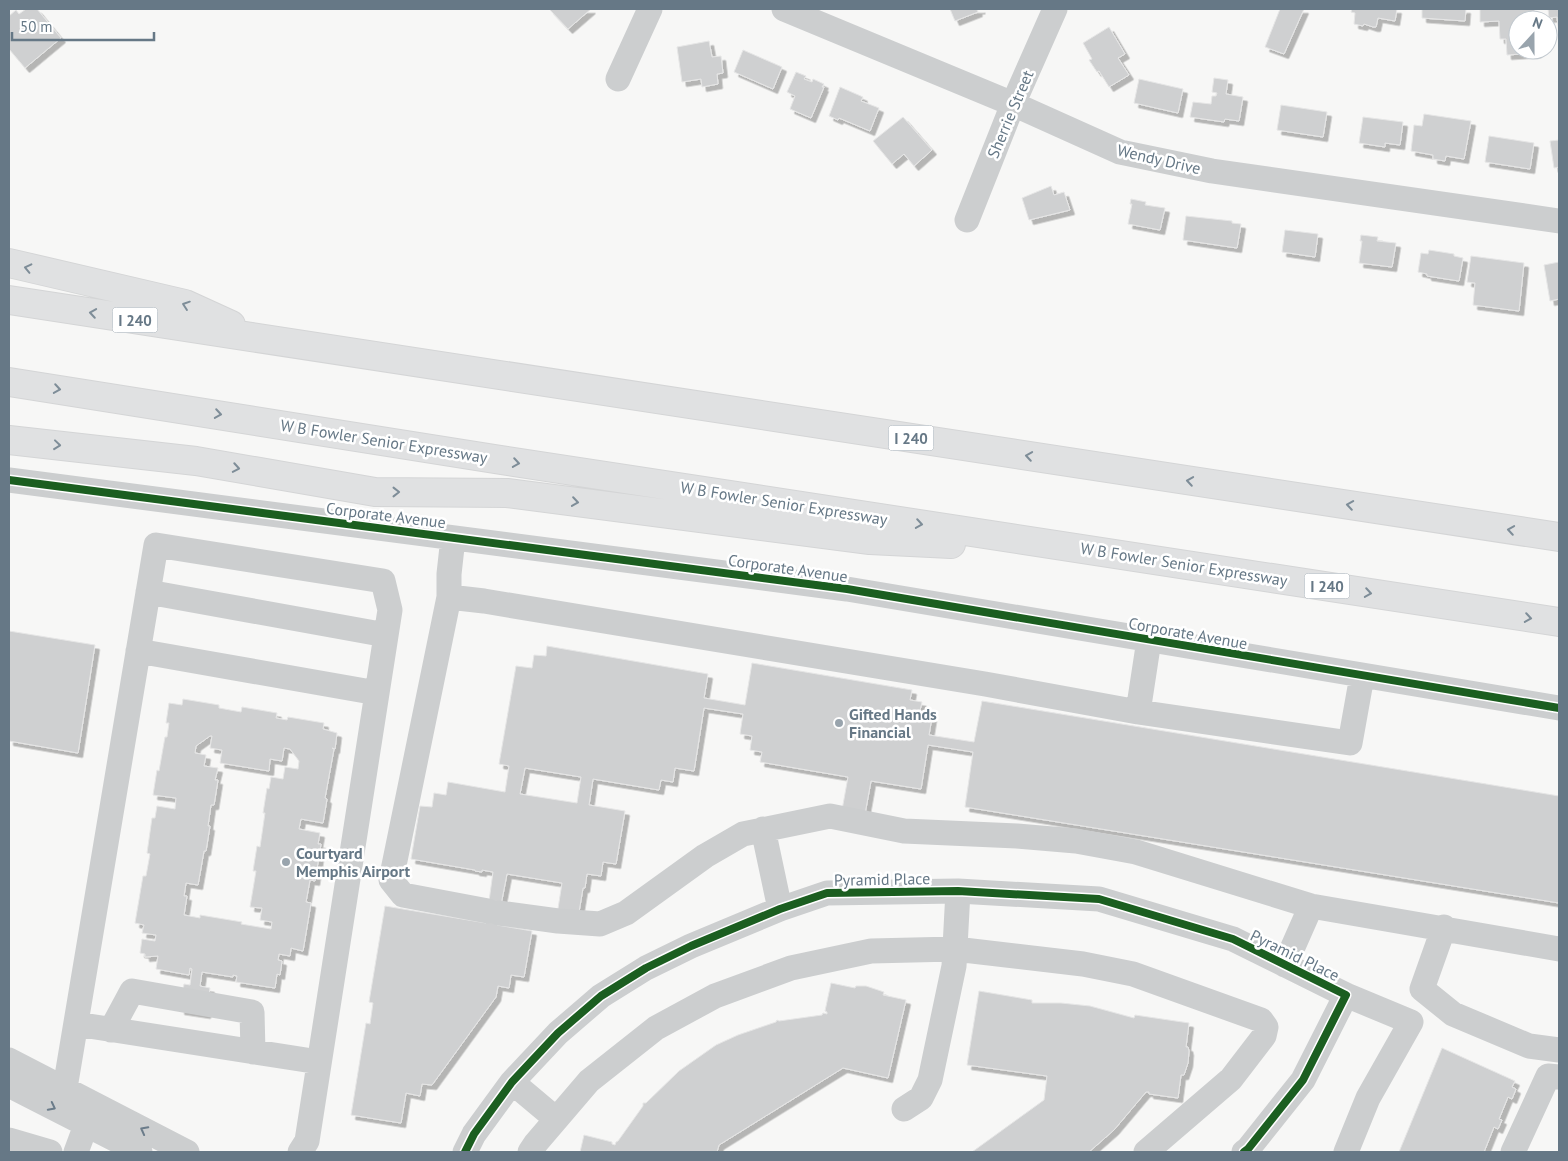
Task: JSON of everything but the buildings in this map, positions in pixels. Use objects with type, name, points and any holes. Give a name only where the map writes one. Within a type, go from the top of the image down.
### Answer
[{"type":"highway","points":[[9,263],[185,304],[262,340]]},
{"type":"highway","name":"I 240","points":[[9,300],[1559,537]]},
{"type":"highway","name":"W B Fowler Senior Expressway","points":[[9,382],[491,459],[1559,622]]},
{"type":"highway","points":[[9,440],[196,461],[375,492],[507,493],[870,540],[1094,550]]},
{"type":"street","points":[[618,79],[650,9]]},
{"type":"street","name":"Wendy Drive","points":[[784,9],[1014,104],[1120,152],[1212,172],[1559,221]]},
{"type":"street","name":"Sherrie Street","points":[[967,220],[1055,9]]},
{"type":"street","name":"Corporate Avenue","points":[[9,480],[847,589],[1559,708]]},
{"type":"street","points":[[453,538],[449,574],[449,597],[391,880],[403,895],[494,912],[558,921],[600,924],[626,913],[705,856],[743,834],[830,816],[904,831],[1017,836],[1076,842],[1136,852],[1311,906],[1444,927],[1559,948]]},
{"type":"street","points":[[65,1088],[156,545],[383,581],[390,610],[307,1141],[300,1152]]},
{"type":"street","points":[[148,592],[386,635]]},
{"type":"street","points":[[449,597],[484,601],[865,663],[1138,712],[1350,743],[1362,676]]},
{"type":"street","points":[[1138,712],[1148,640]]},
{"type":"street","points":[[138,651],[377,693]]},
{"type":"street","points":[[763,830],[780,910]]},
{"type":"street","points":[[904,1109],[921,1098],[930,1080],[954,966],[958,891]]},
{"type":"street","name":"Pyramid Place","points":[[465,1152],[474,1134],[512,1082],[558,1033],[601,996],[646,968],[691,946],[780,910],[827,894],[958,891],[1099,899],[1233,940],[1346,995],[1411,1022],[1368,1098],[1346,1152]]},
{"type":"street","points":[[1285,965],[1311,906]]},
{"type":"street","points":[[1444,927],[1422,989],[1452,1014],[1528,1046],[1559,1050]]},
{"type":"street","points":[[530,1152],[588,1081],[656,1028],[715,996],[791,968],[871,951],[955,950],[1083,964],[1133,974],[1261,1020],[1266,1027],[1264,1036],[1232,1079],[1149,1151]]},
{"type":"street","points":[[111,1030],[132,990],[252,1012],[253,1052]]},
{"type":"street","points":[[1244,1152],[1303,1080],[1346,995]]},
{"type":"street","points":[[76,1024],[319,1062]]},
{"type":"street","points":[[9,1060],[187,1152]]},
{"type":"street","points":[[1513,1152],[1548,1076],[1559,1077]]},
{"type":"street","points":[[512,1082],[556,1119]]},
{"type":"street","points":[[9,1086],[140,1152]]},
{"type":"street","points":[[76,1152],[86,1125]]},
{"type":"street","points":[[9,1140],[50,1152]]},
{"type":"cycle path","points":[[9,480],[847,589],[1559,708]]},
{"type":"cycle path","points":[[465,1152],[474,1134],[512,1082],[558,1033],[601,996],[646,968],[691,946],[780,909],[827,893],[958,891],[1099,899],[1233,939],[1346,995],[1303,1080],[1244,1152]]},
{"type":"place","name":"Gifted Hands Financial","points":[[839,723]]},
{"type":"place","name":"Courtyard Memphis Airport","points":[[286,862]]}]
